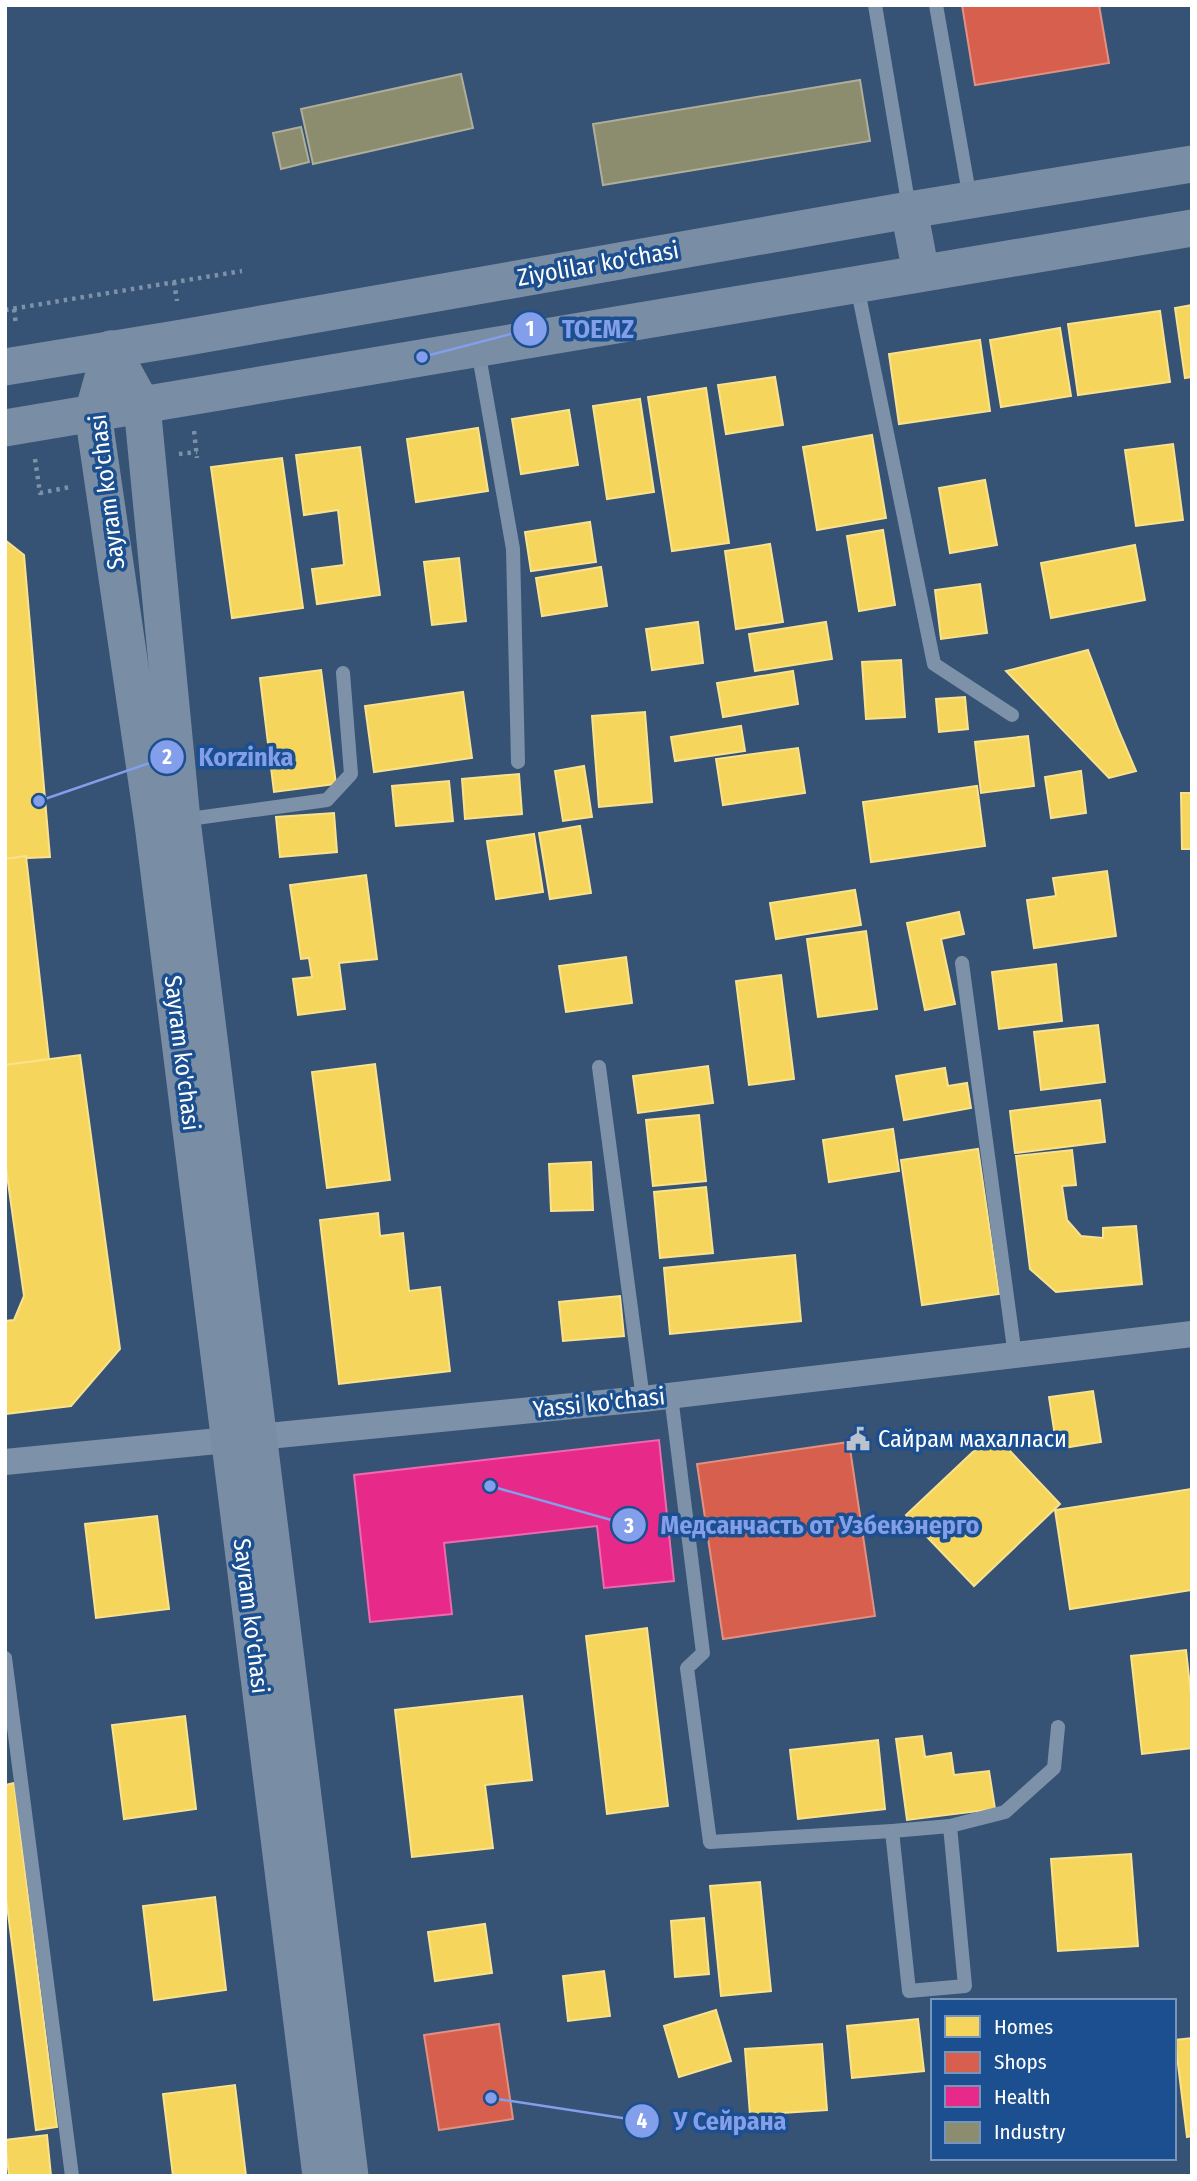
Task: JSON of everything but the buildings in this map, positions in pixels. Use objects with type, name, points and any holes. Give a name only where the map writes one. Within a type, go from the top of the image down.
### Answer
[{"type":"street","name":"Ziyolilar ko'chasi","points":[[5,367],[909,210],[1192,164]]},
{"type":"street","points":[[909,210],[921,273]]},
{"type":"street","points":[[5,428],[1192,228]]},
{"type":"street","name":"Sayram ko'chasi","points":[[111,349],[142,405],[168,822]]},
{"type":"street","name":"Sayram ko'chasi","points":[[111,349],[93,413],[168,822],[244,1438],[321,2176]]},
{"type":"street","name":"Yassi ko'chasi","points":[[5,1462],[671,1396],[1192,1334]]},
{"type":"street","name":"Sayram ko'chasi","points":[[244,1438],[350,2176]]},
{"type":"lane","points":[[875,5],[909,210]]},
{"type":"lane","points":[[936,5],[970,200]]},
{"type":"lane","points":[[857,285],[934,664],[1012,715]]},
{"type":"lane","points":[[478,348],[513,549],[518,762]]},
{"type":"lane","points":[[168,822],[327,800],[351,774],[343,673]]},
{"type":"lane","points":[[962,963],[1015,1356]]},
{"type":"lane","points":[[599,1068],[643,1399]]},
{"type":"lane","points":[[671,1396],[703,1653],[687,1668],[710,1842],[950,1826],[1005,1812],[1054,1768],[1058,1727]]},
{"type":"lane","points":[[5,1658],[72,2176]]},
{"type":"lane","points":[[892,1831],[909,1992],[965,1986],[950,1826]]},
{"type":"path","points":[[5,310],[242,271]]},
{"type":"path","points":[[174,282],[177,301]]},
{"type":"path","points":[[13,309],[16,325]]},
{"type":"path","points":[[175,455],[197,455],[193,423]]},
{"type":"path","points":[[35,459],[40,493],[74,486]]},
{"type":"place","name":"TOEMZ","points":[[422,357]]},
{"type":"place","name":"Korzinka","points":[[39,801]]},
{"type":"place","name":"Сайрам махалласи","points":[[858,1439]]},
{"type":"place","name":"Медсанчасть от Узбекэнерго","points":[[490,1486]]},
{"type":"place","name":"У Сейрана","points":[[491,2098]]}]
